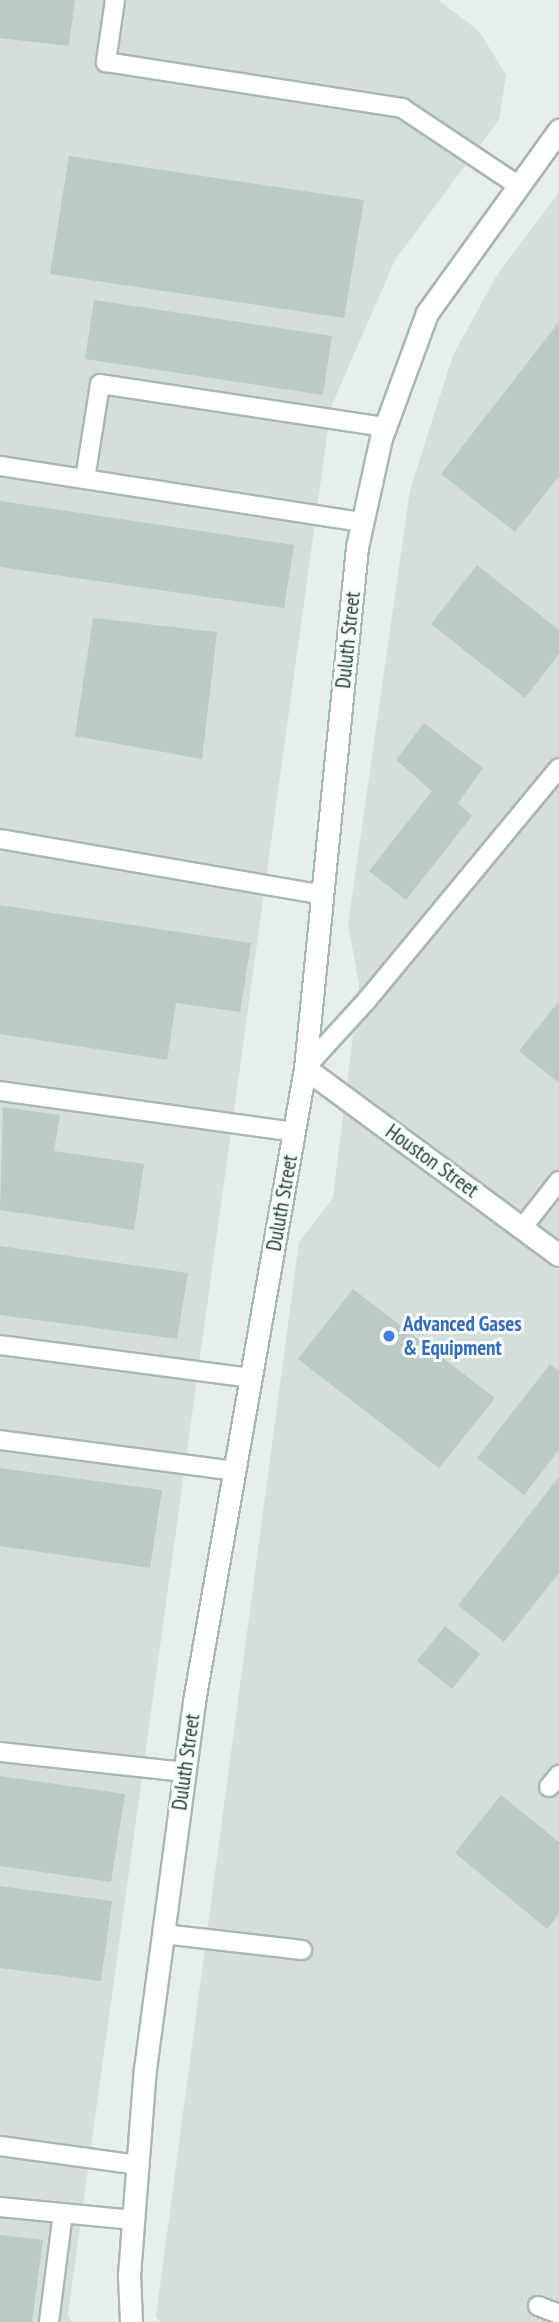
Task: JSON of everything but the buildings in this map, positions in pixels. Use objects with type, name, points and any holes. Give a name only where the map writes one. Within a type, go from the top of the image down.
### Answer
[{"type":"street","name":"Duluth Street","points":[[131,2322],[133,2220],[163,1934],[185,1772],[305,1068],[363,522],[385,427],[427,313],[559,130]]},
{"type":"street","name":"Houston Street","points":[[305,1068],[559,1255]]},
{"type":"lane","points":[[115,0],[106,61],[402,108],[519,186]]},
{"type":"lane","points":[[85,479],[100,384],[385,427]]},
{"type":"lane","points":[[0,466],[363,522]]},
{"type":"lane","points":[[305,1068],[367,1000],[559,768]]},
{"type":"lane","points":[[0,839],[323,895]]},
{"type":"lane","points":[[0,1091],[294,1132]]},
{"type":"lane","points":[[523,1228],[559,1181]]},
{"type":"lane","points":[[0,1345],[251,1377]]},
{"type":"lane","points":[[0,1440],[235,1471]]},
{"type":"lane","points":[[0,1752],[185,1772]]},
{"type":"lane","points":[[163,1934],[302,1950]]},
{"type":"lane","points":[[0,2146],[138,2165]]},
{"type":"lane","points":[[0,2207],[133,2220]]},
{"type":"lane","points":[[49,2322],[63,2213]]},
{"type":"lane","points":[[538,2306],[559,2314]]},
{"type":"shaded area","points":[[0,0],[438,0],[479,31],[506,75],[499,120],[395,260],[331,407],[68,2314],[71,2322],[0,2322]]},
{"type":"shaded area","points":[[559,192],[559,2322],[160,2322],[156,2316],[299,1242],[333,1198],[359,984],[348,925],[410,490],[453,355],[497,275]]},
{"type":"place","name":"Advanced Gases & Equipment","points":[[389,1336]]}]
